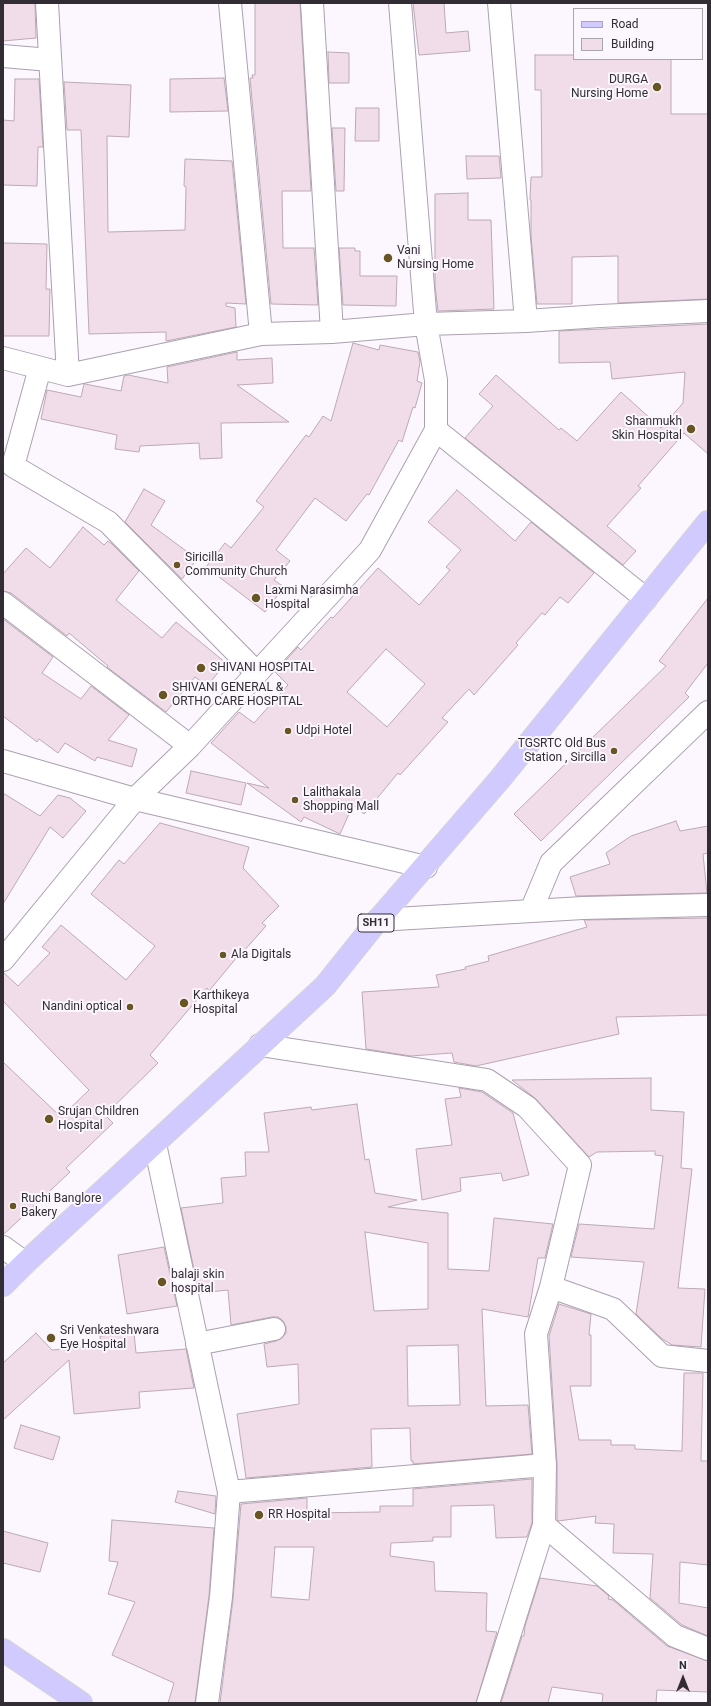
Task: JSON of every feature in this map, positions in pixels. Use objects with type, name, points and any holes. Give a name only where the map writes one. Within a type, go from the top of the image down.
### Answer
[{"type":"main road","name":"SH11","points":[[3,1285],[325,986],[378,920],[426,867],[500,779],[708,522]]},
{"type":"main road","points":[[3,1650],[81,1703]]},
{"type":"street","points":[[47,3],[68,375]]},
{"type":"street","points":[[230,3],[261,334]]},
{"type":"street","points":[[312,3],[332,332]]},
{"type":"street","points":[[3,960],[135,799],[190,746],[370,550],[436,430],[436,380],[426,324],[400,3]]},
{"type":"street","points":[[499,3],[526,321]]},
{"type":"street","points":[[3,56],[50,60]]},
{"type":"street","points":[[3,358],[68,375],[261,334],[332,332],[426,324],[526,321],[708,311]]},
{"type":"street","points":[[40,368],[13,466],[108,522],[257,673]]},
{"type":"street","points":[[436,430],[646,599]]},
{"type":"street","points":[[3,603],[190,746]]},
{"type":"street","points":[[531,911],[551,863],[708,712]]},
{"type":"street","points":[[3,761],[135,799],[426,867]]},
{"type":"street","points":[[378,920],[583,908],[708,905]]},
{"type":"street","points":[[260,1045],[487,1080],[528,1107],[580,1165],[551,1286],[536,1334],[545,1464],[544,1525],[488,1703]]},
{"type":"street","points":[[155,1144],[228,1492],[221,1597],[207,1703]]},
{"type":"street","points":[[3,1247],[25,1263]]},
{"type":"street","points":[[551,1286],[613,1309],[662,1356],[708,1361]]},
{"type":"street","points":[[197,1344],[274,1329]]},
{"type":"street","points":[[228,1492],[545,1464]]},
{"type":"street","points":[[544,1525],[675,1636],[708,1649]]},
{"type":"building","points":[[3,3],[35,3],[36,38],[3,41]]},
{"type":"building","points":[[255,3],[300,3],[311,191],[282,191],[283,248],[314,248],[318,305],[271,304],[250,78],[253,78],[252,75],[255,75]]},
{"type":"building","points":[[413,3],[444,3],[446,33],[468,31],[470,51],[419,55]]},
{"type":"building","points":[[328,52],[349,53],[349,83],[329,83]]},
{"type":"building","points":[[535,55],[573,55],[573,60],[671,60],[671,114],[708,114],[708,299],[618,303],[618,256],[572,257],[572,304],[537,304],[531,236],[530,200],[531,177],[542,177],[541,90],[535,90]]},
{"type":"building","points":[[224,78],[228,111],[170,112],[170,79]]},
{"type":"building","points":[[15,79],[39,79],[43,147],[38,147],[37,186],[3,185],[3,120],[14,121]]},
{"type":"building","points":[[64,82],[131,85],[129,137],[107,136],[108,232],[185,230],[185,159],[232,161],[246,304],[226,303],[226,306],[235,308],[236,327],[166,341],[166,332],[89,334],[81,130],[67,130]]},
{"type":"building","points":[[356,108],[379,108],[379,141],[355,141]]},
{"type":"building","points":[[332,128],[345,128],[344,191],[336,191]]},
{"type":"building","points":[[466,156],[499,156],[501,178],[467,179]]},
{"type":"building","points":[[468,193],[468,220],[491,220],[494,309],[438,311],[435,286],[435,194]]},
{"type":"building","points":[[3,243],[47,244],[46,289],[50,289],[49,336],[3,336]]},
{"type":"building","points":[[339,248],[355,248],[355,251],[360,251],[360,276],[397,276],[396,306],[343,305]]},
{"type":"building","points":[[708,324],[708,454],[684,433],[638,486],[641,488],[607,526],[636,551],[623,565],[465,438],[493,406],[479,394],[496,375],[559,430],[561,428],[577,441],[621,392],[661,428],[683,403],[685,372],[612,379],[610,362],[559,363],[559,331]]},
{"type":"building","points":[[353,343],[379,350],[380,345],[418,352],[420,362],[417,381],[422,383],[415,408],[413,407],[402,442],[399,440],[369,495],[367,494],[346,521],[315,498],[276,550],[290,561],[274,580],[284,587],[265,612],[206,567],[225,543],[231,548],[264,507],[256,501],[306,435],[309,437],[323,416],[331,421]]},
{"type":"building","points":[[237,352],[237,360],[272,358],[273,383],[237,385],[289,422],[221,423],[222,458],[200,459],[199,443],[140,446],[139,452],[115,449],[117,435],[41,419],[47,390],[81,397],[84,384],[121,391],[124,376],[128,375],[168,383],[167,367]]},
{"type":"building","points":[[144,489],[165,501],[151,525],[197,559],[182,579],[125,522]]},
{"type":"building","points":[[457,490],[515,541],[531,522],[594,573],[568,603],[560,597],[545,615],[542,613],[516,643],[518,645],[474,695],[469,689],[442,718],[448,722],[400,775],[398,773],[364,814],[353,805],[340,834],[304,817],[301,822],[247,783],[269,788],[211,743],[239,712],[254,723],[288,685],[275,672],[298,647],[301,650],[331,617],[333,618],[378,568],[419,605],[450,570],[446,567],[461,550],[428,522]],"holes":[[[386,649],[425,684],[387,727],[347,692]]]},
{"type":"building","points":[[83,527],[104,545],[108,541],[112,544],[139,571],[116,600],[162,638],[176,622],[226,663],[207,686],[195,677],[166,712],[107,667],[108,666],[69,633],[67,636],[11,593],[3,591],[3,574],[26,548],[50,568]]},
{"type":"building","points":[[708,598],[708,663],[685,693],[689,697],[541,841],[514,814],[666,666],[659,661]]},
{"type":"building","points":[[3,619],[53,657],[42,673],[81,699],[91,686],[129,715],[108,740],[137,749],[132,767],[97,757],[95,761],[65,743],[58,753],[39,739],[37,742],[3,716]]},
{"type":"building","points":[[191,771],[246,783],[241,805],[186,793]]},
{"type":"building","points":[[3,793],[40,816],[58,795],[70,798],[86,811],[63,838],[50,827],[3,904]]},
{"type":"building","points":[[676,821],[680,831],[708,826],[708,853],[703,854],[707,893],[576,896],[570,877],[610,864],[606,853],[631,836]]},
{"type":"building","points":[[160,823],[249,847],[243,868],[279,906],[262,923],[266,926],[243,952],[242,951],[209,991],[207,988],[150,1055],[158,1063],[105,1115],[113,1123],[66,1168],[70,1172],[3,1235],[3,1062],[61,1117],[89,1090],[3,1001],[3,972],[18,986],[50,953],[42,947],[61,925],[126,980],[155,946],[91,894],[119,860],[124,864]]},
{"type":"building","points":[[708,918],[708,1015],[616,1017],[619,1034],[476,1066],[454,1062],[452,1053],[411,1056],[366,1049],[362,992],[439,987],[436,975],[466,969],[465,967],[489,961],[488,956],[587,927],[584,920]]},
{"type":"building","points":[[651,1078],[651,1110],[684,1112],[681,1168],[692,1169],[678,1288],[705,1289],[701,1347],[672,1345],[661,1338],[636,1314],[644,1262],[571,1257],[579,1224],[654,1229],[663,1156],[655,1155],[655,1151],[597,1152],[589,1157],[536,1099],[512,1080]]},
{"type":"building","points":[[459,1088],[482,1092],[513,1113],[529,1175],[503,1181],[501,1173],[460,1178],[461,1191],[422,1200],[416,1149],[452,1145],[445,1099],[461,1097]]},
{"type":"building","points":[[357,1104],[365,1160],[369,1159],[375,1193],[417,1200],[388,1207],[448,1213],[448,1269],[489,1271],[494,1218],[553,1224],[545,1258],[538,1258],[528,1317],[482,1309],[486,1406],[528,1405],[532,1454],[413,1464],[413,1461],[411,1461],[410,1428],[371,1429],[372,1467],[246,1478],[237,1414],[299,1404],[298,1364],[267,1367],[264,1344],[282,1338],[286,1333],[286,1327],[283,1321],[278,1317],[231,1325],[228,1290],[199,1293],[181,1208],[223,1203],[221,1178],[246,1176],[245,1152],[269,1152],[264,1113],[311,1107],[312,1110]],"holes":[[[365,1232],[428,1243],[428,1309],[374,1311]],[[458,1345],[460,1405],[408,1406],[407,1346]]]},
{"type":"building","points":[[164,1247],[177,1306],[127,1314],[118,1255]]},
{"type":"building","points":[[559,1304],[591,1314],[589,1335],[591,1335],[591,1386],[570,1386],[579,1440],[611,1440],[611,1445],[635,1445],[635,1449],[682,1451],[684,1373],[703,1373],[701,1461],[708,1461],[708,1565],[680,1562],[679,1603],[708,1608],[708,1636],[682,1625],[650,1598],[653,1554],[613,1553],[614,1524],[595,1523],[596,1516],[558,1521],[557,1519],[557,1464],[549,1336]]},
{"type":"building","points":[[36,1333],[52,1350],[101,1346],[100,1336],[134,1333],[136,1353],[186,1349],[194,1388],[139,1392],[140,1408],[74,1414],[69,1360],[3,1420],[3,1363]]},
{"type":"building","points":[[21,1425],[60,1437],[53,1460],[14,1448]]},
{"type":"building","points":[[532,1479],[532,1523],[527,1537],[496,1538],[494,1505],[451,1506],[451,1537],[433,1537],[433,1541],[391,1543],[390,1556],[434,1562],[435,1591],[487,1593],[486,1631],[497,1632],[476,1703],[220,1703],[233,1599],[241,1504],[307,1498],[307,1513],[380,1512],[380,1506],[413,1506],[413,1489]],"holes":[[[275,1547],[314,1547],[309,1600],[271,1597]]]},
{"type":"building","points":[[178,1491],[216,1496],[215,1514],[175,1502]]},
{"type":"building","points":[[112,1520],[214,1528],[209,1596],[195,1703],[168,1703],[174,1683],[112,1655],[135,1602],[108,1594],[118,1562],[109,1561]]},
{"type":"building","points":[[3,1531],[48,1543],[40,1572],[3,1563]]},
{"type":"building","points":[[540,1578],[597,1586],[609,1596],[608,1599],[613,1600],[667,1646],[708,1661],[708,1692],[657,1690],[656,1703],[602,1703],[603,1694],[552,1687],[548,1703],[501,1703],[522,1636],[524,1636],[525,1626]]},
{"type":"place","name":"DURGA Nursing Home","points":[[657,87]]},
{"type":"place","name":"Vani Nursing Home","points":[[388,258]]},
{"type":"place","name":"Shanmukh Skin Hospital","points":[[691,429]]},
{"type":"place","name":"Siricilla Community Church","points":[[177,565]]},
{"type":"place","name":"Laxmi Narasimha Hospital","points":[[256,598]]},
{"type":"place","name":"SHIVANI HOSPITAL","points":[[201,668]]},
{"type":"place","name":"SHIVANI GENERAL & ORTHO CARE HOSPITAL","points":[[163,695]]},
{"type":"place","name":"Udpi Hotel","points":[[288,731]]},
{"type":"place","name":"TGSRTC Old Bus Station , Sircilla","points":[[614,751]]},
{"type":"place","name":"Lalithakala Shopping Mall","points":[[295,800]]},
{"type":"place","name":"Ala Digitals","points":[[223,955]]},
{"type":"place","name":"Karthikeya Hospital","points":[[184,1003]]},
{"type":"place","name":"Nandini optical","points":[[130,1007]]},
{"type":"place","name":"Srujan Children Hospital","points":[[49,1119]]},
{"type":"place","name":"Ruchi Banglore Bakery","points":[[13,1206]]},
{"type":"place","name":"balaji skin hospital","points":[[162,1282]]},
{"type":"place","name":"Sri Venkateshwara Eye Hospital","points":[[51,1338]]},
{"type":"place","name":"RR Hospital","points":[[259,1515]]}]
